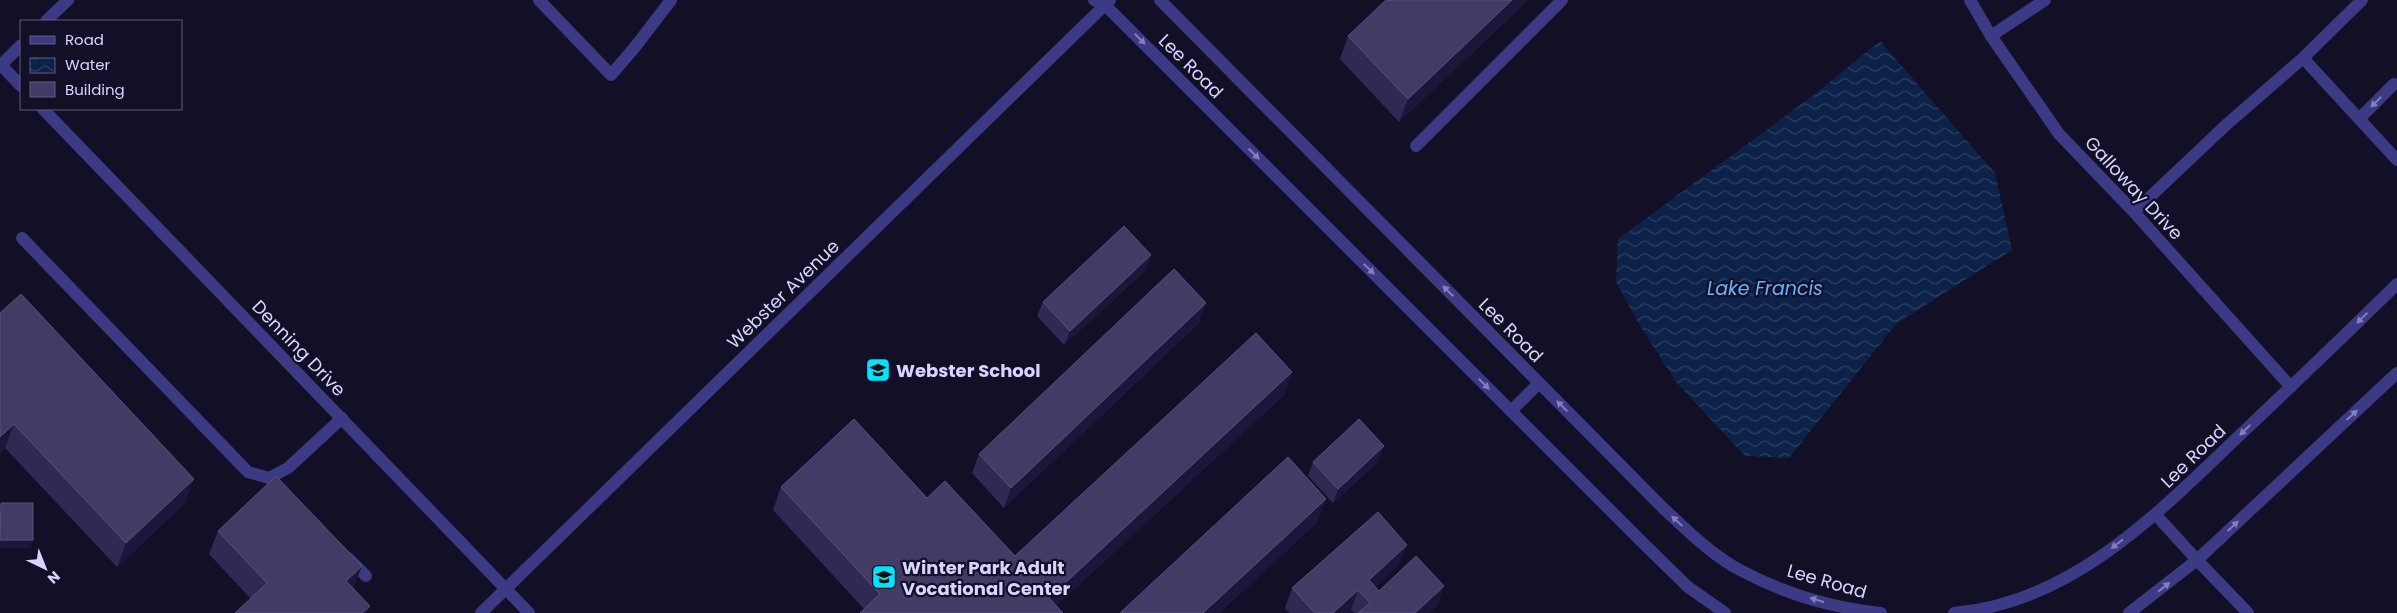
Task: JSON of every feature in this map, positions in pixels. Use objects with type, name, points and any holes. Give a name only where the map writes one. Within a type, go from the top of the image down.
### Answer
[{"type":"street","points":[[47,20],[68,0]]},
{"type":"street","points":[[539,0],[611,75],[671,0]]},
{"type":"street","name":"Lee Road","points":[[1160,0],[1663,508],[1698,540],[1739,570],[1795,593],[1850,610],[1882,613]]},
{"type":"street","points":[[1416,146],[1562,0]]},
{"type":"street","name":"Galloway Drive","points":[[1970,0],[1991,36],[2059,134],[2134,212],[2291,387]]},
{"type":"street","points":[[1991,36],[2045,0]]},
{"type":"street","points":[[2134,212],[2226,125],[2303,58],[2362,0]]},
{"type":"street","name":"Lee Road","points":[[1103,2],[1681,580],[1725,613]]},
{"type":"street","name":"Webster Avenue","points":[[481,613],[1103,2]]},
{"type":"street","points":[[20,46],[0,65],[20,85]]},
{"type":"street","points":[[2303,58],[2397,160]]},
{"type":"street","points":[[2359,119],[2394,84]]},
{"type":"street","name":"Denning Drive","points":[[44,110],[529,613]]},
{"type":"street","points":[[22,238],[248,472],[273,482],[342,418]]},
{"type":"street","name":"Lee Road","points":[[1954,613],[1974,611],[2037,592],[2088,566],[2156,515],[2397,284]]},
{"type":"street","points":[[2129,613],[2198,560],[2397,373]]},
{"type":"street","points":[[1511,411],[1539,383]]},
{"type":"street","points":[[2156,515],[2248,613]]},
{"type":"street","points":[[338,548],[366,576]]},
{"type":"water","name":"Lake Francis","points":[[1880,41],[1995,173],[2012,250],[1896,324],[1789,458],[1745,456],[1676,382],[1639,324],[1616,282],[1618,239],[1811,97]]},
{"type":"building","points":[[1386,0],[1512,0],[1408,99],[1348,36]]},
{"type":"building","points":[[1124,226],[1151,255],[1070,331],[1043,302]]},
{"type":"building","points":[[1174,269],[1206,303],[1011,488],[979,454]]},
{"type":"building","points":[[21,294],[194,479],[126,543],[14,424],[0,437],[0,313]]},
{"type":"building","points":[[1256,333],[1292,372],[1049,598],[1063,613],[860,613],[880,594],[781,487],[854,419],[927,498],[945,481],[1015,556]]},
{"type":"building","points":[[1359,419],[1384,446],[1338,489],[1313,462]]},
{"type":"building","points":[[1288,457],[1326,499],[1203,613],[1120,613]]},
{"type":"building","points":[[276,476],[362,566],[346,581],[370,606],[362,613],[235,613],[267,583],[218,531]]},
{"type":"building","points":[[1,503],[33,503],[33,540],[0,540]]},
{"type":"building","points":[[1378,512],[1407,545],[1369,580],[1379,591],[1416,556],[1444,586],[1415,613],[1358,613],[1370,603],[1358,590],[1333,613],[1315,613],[1292,588]]},
{"type":"place","name":"Webster School","points":[[878,370]]},
{"type":"place","name":"Winter Park Adult Vocational Center","points":[[884,577]]}]
